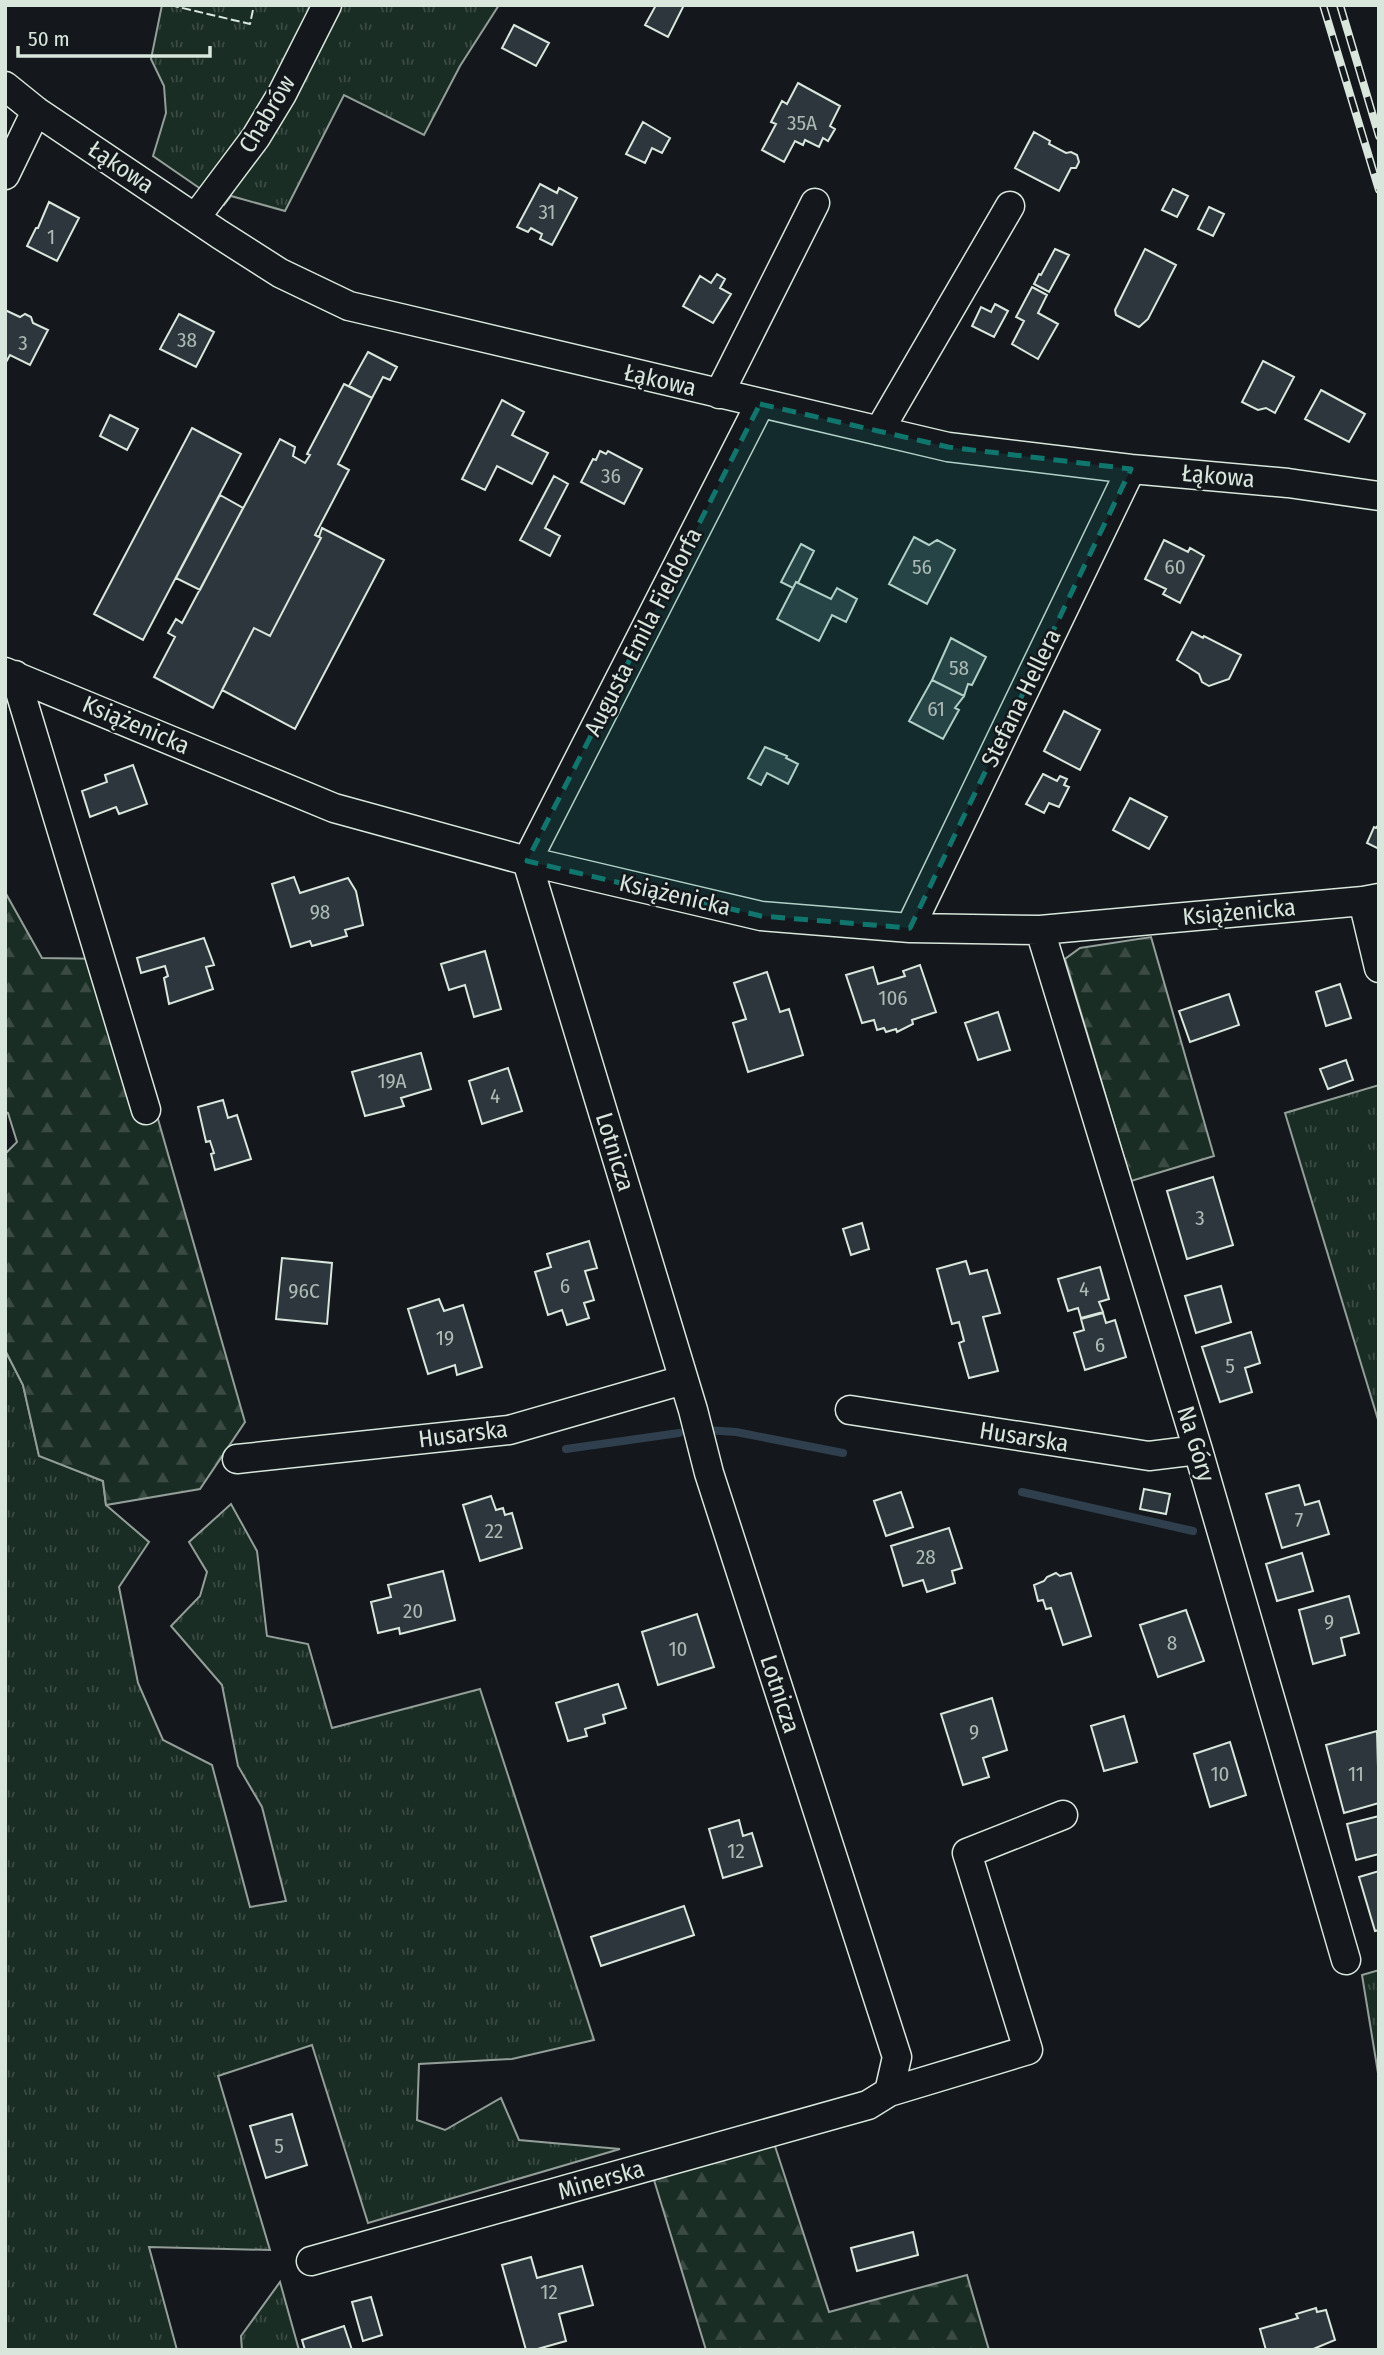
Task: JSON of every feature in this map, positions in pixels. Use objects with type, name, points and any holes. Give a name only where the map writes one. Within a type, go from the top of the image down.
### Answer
[{"type":"street","name":"Chabrów","points":[[196,217],[256,137],[282,94],[327,5]]},
{"type":"street","name":"Łąkowa","points":[[5,86],[36,110],[280,273],[349,306],[948,447],[1131,469],[1288,482],[1379,496]]},
{"type":"street","points":[[5,175],[36,110]]},
{"type":"street","points":[[719,394],[815,203]]},
{"type":"street","points":[[879,431],[1010,206]]},
{"type":"street","name":"Augusta Emila Fieldorfa","points":[[527,861],[760,404]]},
{"type":"street","name":"Stefana Hellera","points":[[910,928],[1131,469]]},
{"type":"street","points":[[10,674],[146,1110]]},
{"type":"street","name":"Książenicka","points":[[10,674],[334,808],[527,861],[761,916],[910,928],[1040,930],[1371,899]]},
{"type":"street","name":"Lotnicza","points":[[527,861],[709,1473],[897,2057],[889,2092]]},
{"type":"street","points":[[1371,899],[1379,968]]},
{"type":"street","name":"Na Góry","points":[[1040,930],[1198,1450],[1346,1960]]},
{"type":"street","name":"Husarska","points":[[237,1459],[509,1430],[683,1380]]},
{"type":"street","name":"Husarska","points":[[850,1410],[1149,1456],[1198,1450]]},
{"type":"street","points":[[889,2092],[1028,2050],[967,1853],[1063,1815]]},
{"type":"street","name":"Minerska","points":[[311,2261],[868,2105],[889,2092]]},
{"type":"highlighted area","points":[[760,404],[948,447],[1131,469],[910,928],[761,916],[527,861]]},
{"type":"green space","points":[[162,5],[499,5],[460,66],[424,135],[344,95],[285,211],[231,196],[224,205],[153,156],[166,113],[164,86],[151,59]]},
{"type":"green space","points":[[5,892],[42,958],[112,959],[245,1422],[200,1489],[106,1505],[103,1481],[39,1456],[23,1385],[5,1350],[5,1154],[17,1142],[8,1113],[5,1112]]},
{"type":"green space","points":[[1151,937],[1214,1156],[1131,1181],[1065,959],[1080,948]]},
{"type":"green space","points":[[1379,1085],[1379,1423],[1285,1113]]},
{"type":"green space","points":[[5,1350],[23,1385],[39,1455],[103,1481],[106,1505],[149,1542],[119,1587],[138,1683],[163,1740],[212,1765],[250,1907],[286,1901],[262,1807],[238,1766],[222,1685],[171,1626],[200,1596],[207,1572],[189,1542],[231,1504],[257,1551],[267,1636],[308,1644],[332,1728],[480,1689],[594,2040],[512,2059],[419,2064],[417,2120],[445,2130],[501,2098],[519,2140],[620,2149],[368,2223],[312,2045],[218,2076],[270,2250],[149,2247],[177,2350],[5,2350]]},
{"type":"green space","points":[[1379,1970],[1379,2079],[1362,1975]]},
{"type":"green space","points":[[773,2140],[829,2312],[967,2275],[989,2350],[706,2350],[654,2180]]},
{"type":"green space","points":[[280,2282],[299,2350],[242,2350],[241,2336]]},
{"type":"building","points":[[656,5],[684,5],[668,37],[645,25]]},
{"type":"building","points":[[514,25],[549,43],[536,66],[502,48]]},
{"type":"building","points":[[798,83],[840,106],[830,126],[835,129],[828,141],[823,138],[819,147],[805,140],[803,145],[795,141],[784,162],[762,150],[776,124],[771,122],[782,101],[787,104]]},
{"type":"building","points":[[643,122],[670,138],[662,153],[652,148],[645,163],[626,154]]},
{"type":"building","points":[[1034,132],[1050,141],[1049,144],[1066,153],[1077,155],[1079,162],[1076,168],[1071,168],[1059,191],[1015,168]]},
{"type":"building","points":[[540,184],[557,193],[559,188],[577,198],[552,245],[540,239],[542,234],[531,228],[528,232],[517,227]]},
{"type":"building","points":[[1173,189],[1188,196],[1177,217],[1162,210]]},
{"type":"building","points":[[49,202],[79,218],[57,261],[27,246]]},
{"type":"building","points":[[1209,207],[1224,214],[1213,236],[1198,229]]},
{"type":"building","points":[[1055,249],[1069,255],[1049,292],[1034,284]]},
{"type":"building","points":[[1145,249],[1176,265],[1148,319],[1139,327],[1116,315],[1115,310]]},
{"type":"building","points":[[717,274],[725,279],[720,288],[731,294],[713,323],[683,306],[700,276],[711,283]]},
{"type":"building","points":[[1032,287],[1047,295],[1038,313],[1058,324],[1038,359],[1012,344],[1024,321],[1016,317]]},
{"type":"building","points":[[995,304],[1008,311],[994,337],[972,326],[981,307],[991,312]]},
{"type":"building","points":[[5,310],[20,317],[25,314],[31,317],[33,323],[48,330],[30,365],[10,355],[5,364]]},
{"type":"building","points":[[179,314],[214,332],[196,367],[160,349]]},
{"type":"building","points":[[368,352],[397,367],[390,380],[383,377],[372,398],[349,386]]},
{"type":"building","points":[[1263,361],[1294,377],[1275,413],[1266,408],[1258,410],[1242,402]]},
{"type":"building","points":[[344,384],[372,398],[338,464],[349,470],[315,535],[321,538],[270,636],[254,628],[213,708],[154,677],[175,637],[168,633],[176,619],[182,623],[280,439],[295,447],[293,456],[305,463],[310,455],[307,454]]},
{"type":"building","points":[[1321,390],[1365,414],[1349,442],[1305,419]]},
{"type":"building","points":[[502,400],[524,412],[512,435],[548,453],[532,484],[497,466],[485,490],[462,479]]},
{"type":"building","points":[[110,415],[138,429],[127,450],[100,436]]},
{"type":"building","points":[[192,428],[241,454],[143,640],[94,614]]},
{"type":"building","points":[[600,451],[606,454],[608,451],[642,469],[624,504],[581,482]]},
{"type":"building","points":[[554,476],[568,484],[545,528],[560,536],[550,556],[520,540]]},
{"type":"building","points":[[220,495],[243,508],[200,590],[176,578]]},
{"type":"building","points":[[322,528],[384,560],[295,729],[222,690],[254,628],[270,636],[321,538]]},
{"type":"building","points":[[914,537],[929,545],[937,540],[955,550],[927,604],[889,584]]},
{"type":"building","points":[[1164,540],[1188,552],[1190,548],[1204,556],[1180,603],[1163,594],[1166,589],[1145,579]]},
{"type":"building","points":[[801,544],[814,551],[793,588],[781,582]]},
{"type":"building","points":[[796,582],[831,599],[837,588],[857,599],[846,622],[832,615],[819,641],[777,619]]},
{"type":"building","points":[[1192,632],[1241,655],[1229,679],[1209,686],[1202,682],[1199,674],[1177,660]]},
{"type":"building","points":[[951,638],[986,657],[972,685],[968,684],[964,696],[932,680]]},
{"type":"building","points":[[932,680],[964,696],[955,708],[959,710],[943,739],[909,721]]},
{"type":"building","points":[[1064,711],[1100,730],[1080,770],[1044,751]]},
{"type":"building","points":[[765,747],[798,764],[788,784],[767,773],[761,785],[748,778]]},
{"type":"building","points":[[133,765],[147,804],[119,814],[116,807],[90,817],[82,791],[107,782],[105,775]]},
{"type":"building","points":[[1043,774],[1057,781],[1060,776],[1067,779],[1064,785],[1069,787],[1059,807],[1049,803],[1044,813],[1026,804]]},
{"type":"building","points":[[1130,798],[1167,817],[1149,849],[1113,830]]},
{"type":"building","points":[[1379,824],[1379,849],[1367,843],[1374,827]]},
{"type":"building","points":[[294,877],[300,893],[348,878],[356,891],[363,925],[345,930],[347,936],[312,946],[310,941],[291,947],[272,884]]},
{"type":"building","points":[[204,938],[214,965],[206,967],[213,989],[169,1004],[164,978],[168,976],[165,966],[141,973],[137,958]]},
{"type":"building","points":[[485,951],[501,1009],[474,1017],[465,985],[449,990],[441,964]]},
{"type":"building","points":[[920,965],[936,1012],[912,1020],[913,1024],[897,1032],[896,1029],[886,1032],[884,1028],[877,1030],[874,1020],[862,1023],[846,975],[873,967],[878,984],[905,976],[903,971]]},
{"type":"building","points":[[767,972],[780,1012],[789,1009],[803,1055],[748,1072],[733,1023],[746,1019],[734,983]]},
{"type":"building","points":[[1340,984],[1351,1018],[1326,1026],[1316,992]]},
{"type":"building","points":[[1229,994],[1239,1025],[1190,1042],[1179,1011]]},
{"type":"building","points":[[998,1012],[1010,1050],[978,1060],[965,1023]]},
{"type":"building","points":[[421,1053],[431,1089],[401,1098],[404,1106],[365,1116],[352,1072]]},
{"type":"building","points":[[1346,1060],[1353,1080],[1328,1089],[1320,1069]]},
{"type":"building","points":[[508,1068],[522,1111],[482,1124],[469,1081]]},
{"type":"building","points":[[223,1100],[228,1118],[237,1115],[251,1159],[215,1170],[211,1154],[214,1153],[210,1141],[206,1142],[198,1107]]},
{"type":"building","points":[[1213,1177],[1233,1245],[1187,1259],[1167,1191]]},
{"type":"building","points":[[862,1223],[869,1249],[851,1255],[843,1229]]},
{"type":"building","points":[[589,1241],[597,1268],[585,1271],[594,1300],[584,1303],[589,1318],[567,1325],[562,1310],[548,1315],[535,1272],[551,1267],[547,1254]]},
{"type":"building","points":[[282,1258],[332,1263],[327,1324],[276,1319]]},
{"type":"building","points":[[966,1261],[970,1274],[987,1270],[1000,1313],[983,1317],[998,1371],[969,1378],[959,1343],[964,1341],[959,1322],[952,1324],[937,1269]]},
{"type":"building","points":[[1100,1267],[1109,1299],[1099,1302],[1103,1312],[1081,1318],[1078,1308],[1068,1311],[1058,1279]]},
{"type":"building","points":[[1221,1286],[1231,1322],[1196,1333],[1185,1296]]},
{"type":"building","points":[[439,1299],[444,1311],[463,1305],[482,1367],[457,1375],[455,1365],[428,1374],[408,1309]]},
{"type":"building","points":[[1103,1313],[1106,1323],[1115,1320],[1126,1357],[1085,1370],[1074,1333],[1084,1330],[1081,1319]]},
{"type":"building","points":[[1251,1332],[1260,1363],[1245,1368],[1252,1392],[1220,1402],[1202,1347]]},
{"type":"building","points":[[1299,1485],[1305,1505],[1319,1501],[1329,1534],[1282,1548],[1266,1494]]},
{"type":"building","points":[[1144,1489],[1170,1494],[1166,1514],[1140,1509]]},
{"type":"building","points":[[901,1492],[913,1527],[886,1536],[874,1501]]},
{"type":"building","points":[[491,1496],[496,1510],[503,1508],[505,1515],[512,1513],[522,1548],[480,1561],[463,1505]]},
{"type":"building","points":[[949,1528],[962,1568],[952,1571],[955,1583],[927,1592],[923,1580],[903,1586],[891,1546]]},
{"type":"building","points":[[1302,1553],[1313,1591],[1277,1601],[1266,1564]]},
{"type":"building","points":[[443,1571],[455,1620],[400,1634],[399,1628],[378,1633],[371,1602],[391,1597],[388,1585]]},
{"type":"building","points":[[1056,1573],[1060,1576],[1071,1573],[1091,1636],[1063,1645],[1051,1608],[1046,1609],[1043,1600],[1038,1601],[1034,1585]]},
{"type":"building","points":[[1349,1596],[1359,1633],[1341,1638],[1345,1655],[1313,1664],[1299,1610]]},
{"type":"building","points":[[1186,1610],[1204,1661],[1158,1677],[1140,1625]]},
{"type":"building","points":[[697,1614],[714,1667],[658,1685],[642,1632]]},
{"type":"building","points":[[618,1684],[626,1708],[603,1715],[605,1723],[585,1729],[587,1736],[568,1741],[556,1703]]},
{"type":"building","points":[[992,1698],[1007,1750],[983,1758],[989,1777],[963,1785],[941,1714]]},
{"type":"building","points":[[1124,1716],[1137,1762],[1104,1771],[1091,1726]]},
{"type":"building","points":[[1377,1731],[1379,1803],[1344,1813],[1326,1745]]},
{"type":"building","points":[[1230,1742],[1246,1795],[1210,1807],[1194,1754]]},
{"type":"building","points":[[1379,1816],[1379,1854],[1356,1860],[1347,1824]]},
{"type":"building","points":[[739,1820],[743,1836],[752,1833],[762,1866],[723,1878],[709,1829]]},
{"type":"building","points":[[1379,1871],[1379,1930],[1375,1931],[1359,1877]]},
{"type":"building","points":[[684,1906],[694,1935],[601,1966],[591,1937]]},
{"type":"building","points":[[292,2114],[307,2165],[266,2178],[250,2126]]},
{"type":"building","points":[[913,2232],[918,2255],[857,2271],[851,2248]]},
{"type":"building","points":[[531,2257],[537,2278],[582,2266],[593,2305],[559,2314],[566,2341],[526,2350],[502,2265]]},
{"type":"building","points":[[371,2297],[382,2335],[363,2341],[352,2302]]},
{"type":"building","points":[[1316,2308],[1317,2312],[1326,2310],[1335,2340],[1311,2350],[1266,2350],[1260,2329],[1298,2318],[1296,2314]]},
{"type":"building","points":[[344,2326],[352,2350],[305,2350],[302,2340]]},
{"type":"waterway","points":[[706,1430],[736,1432],[843,1453]]},
{"type":"waterway","points":[[566,1449],[679,1433]]},
{"type":"waterway","points":[[1022,1492],[1193,1531]]},
{"type":"railway","points":[[1323,5],[1379,190]]},
{"type":"railway","points":[[1340,5],[1379,136]]},
{"type":"fence","points":[[170,5],[250,24],[254,5]]}]
